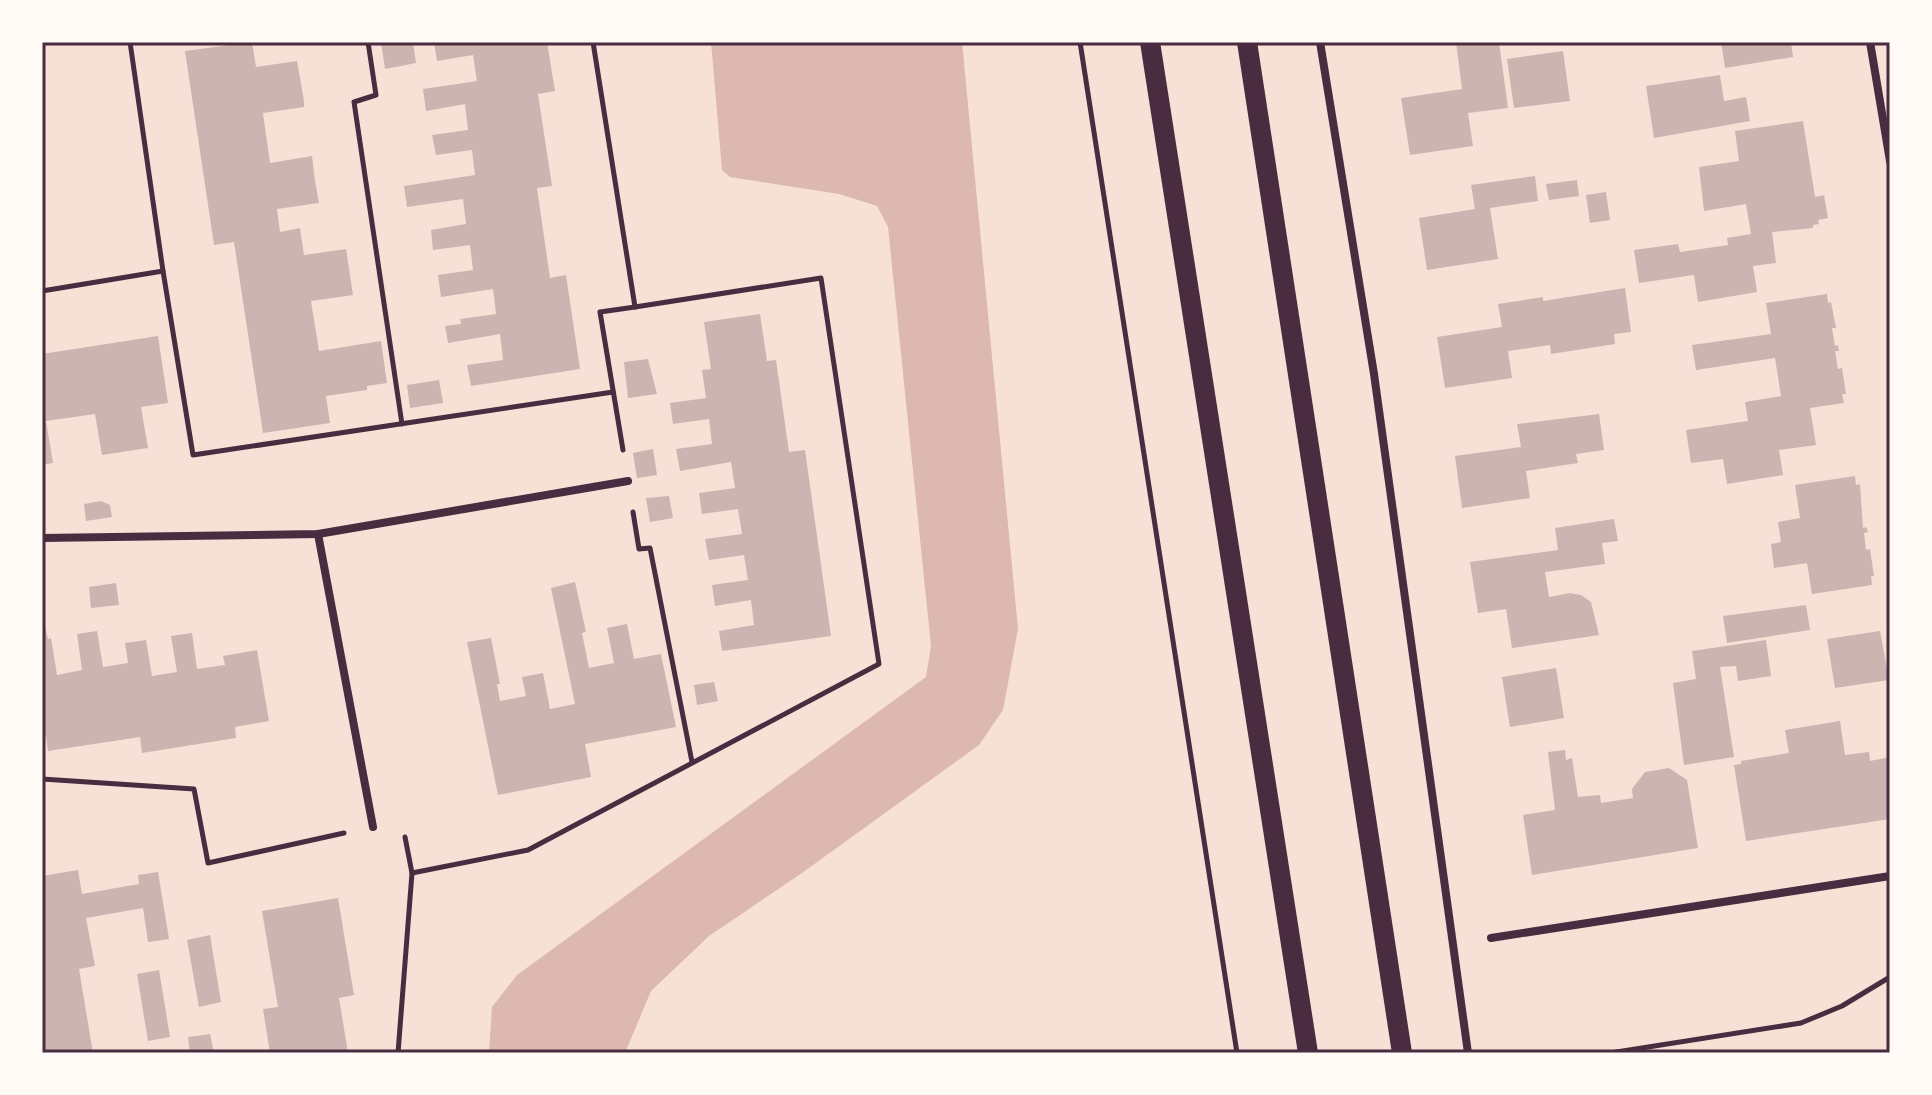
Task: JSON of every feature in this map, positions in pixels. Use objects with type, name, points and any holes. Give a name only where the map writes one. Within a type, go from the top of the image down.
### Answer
[{"type":"main road","points":[[1150,42],[1308,1053]]},
{"type":"main road","points":[[1247,42],[1402,1053]]},
{"type":"street","points":[[1320,42],[1374,374],[1468,1053]]},
{"type":"street","points":[[1870,42],[1890,161]]},
{"type":"street","points":[[42,538],[318,534],[628,481]]},
{"type":"street","points":[[318,534],[373,827]]},
{"type":"street","points":[[1491,938],[1890,876]]},
{"type":"path","points":[[130,42],[193,455],[613,392]]},
{"type":"path","points":[[368,42],[376,95],[354,102],[402,424]]},
{"type":"path","points":[[593,42],[635,307]]},
{"type":"path","points":[[1080,42],[1237,1053]]},
{"type":"path","points":[[42,291],[163,271]]},
{"type":"path","points":[[412,873],[528,850],[879,664],[821,278],[600,312],[639,549],[650,548],[692,762]]},
{"type":"path","points":[[42,779],[194,789],[208,863],[402,821],[412,873],[398,1053]]},
{"type":"path","points":[[1610,1053],[1801,1023],[1842,1006],[1890,977]]},
{"type":"shaded area","points":[[711,42],[962,42],[1018,629],[1003,710],[979,745],[709,936],[651,991],[625,1053],[489,1053],[492,1007],[517,975],[926,677],[931,646],[888,227],[877,206],[839,194],[730,177],[722,170]]},
{"type":"building","points":[[252,42],[256,67],[297,61],[304,101],[304,107],[263,113],[270,163],[312,156],[319,203],[277,209],[280,232],[300,228],[304,255],[346,249],[353,295],[311,301],[319,351],[381,341],[387,383],[367,386],[367,390],[326,396],[330,423],[263,433],[234,242],[214,245],[185,51]]},
{"type":"building","points":[[381,42],[413,42],[416,63],[385,69]]},
{"type":"building","points":[[434,42],[547,42],[555,91],[538,94],[552,186],[537,188],[550,278],[566,275],[580,369],[471,386],[467,365],[503,360],[500,334],[448,343],[445,326],[461,324],[460,319],[496,314],[493,289],[441,297],[438,275],[473,270],[470,245],[433,250],[431,230],[466,224],[463,199],[407,207],[404,186],[475,175],[472,150],[436,155],[432,135],[468,130],[465,104],[426,111],[423,89],[477,81],[473,55],[437,61]]},
{"type":"building","points":[[1456,42],[1499,42],[1508,108],[1468,113],[1473,146],[1410,155],[1401,98],[1462,89]]},
{"type":"building","points":[[1721,42],[1791,42],[1793,57],[1725,68]]},
{"type":"building","points":[[1563,51],[1570,101],[1514,108],[1507,59]]},
{"type":"building","points":[[1720,75],[1724,101],[1746,97],[1750,121],[1654,138],[1646,86]]},
{"type":"building","points":[[1803,121],[1815,197],[1824,195],[1828,218],[1818,220],[1819,224],[1813,225],[1813,228],[1772,232],[1776,263],[1753,266],[1757,292],[1698,302],[1694,275],[1639,283],[1634,250],[1678,244],[1680,252],[1728,245],[1727,238],[1751,234],[1746,204],[1704,211],[1699,167],[1739,161],[1735,131]]},
{"type":"building","points":[[1535,176],[1538,201],[1490,208],[1498,259],[1427,270],[1419,218],[1475,209],[1471,185]]},
{"type":"building","points":[[1577,180],[1579,196],[1549,200],[1546,184]]},
{"type":"building","points":[[1606,192],[1610,220],[1590,223],[1586,195]]},
{"type":"building","points":[[1625,288],[1631,332],[1614,334],[1615,344],[1551,354],[1550,345],[1508,351],[1512,378],[1445,388],[1437,337],[1502,327],[1498,304],[1543,297],[1543,301]]},
{"type":"building","points":[[1827,294],[1836,328],[1832,328],[1839,351],[1835,351],[1838,369],[1842,368],[1846,394],[1842,394],[1844,403],[1810,408],[1816,445],[1779,450],[1783,475],[1727,484],[1723,459],[1691,463],[1686,430],[1748,421],[1745,402],[1781,396],[1775,358],[1696,370],[1692,345],[1771,334],[1766,303]]},
{"type":"building","points":[[760,314],[767,361],[776,360],[789,452],[805,450],[831,636],[722,651],[719,631],[754,625],[751,600],[715,606],[712,585],[748,580],[744,555],[709,560],[705,539],[742,534],[738,509],[702,514],[699,493],[735,488],[731,462],[680,471],[676,449],[712,444],[709,419],[673,424],[670,403],[706,398],[702,370],[711,369],[704,322]]},
{"type":"building","points":[[158,336],[168,403],[141,407],[148,448],[102,455],[95,414],[46,421],[53,463],[42,465],[42,354]]},
{"type":"building","points":[[648,359],[657,394],[628,398],[624,362]]},
{"type":"building","points":[[439,380],[443,403],[410,408],[407,385]]},
{"type":"building","points":[[1599,414],[1604,450],[1576,454],[1578,463],[1526,471],[1530,498],[1462,508],[1455,456],[1521,447],[1517,424]]},
{"type":"building","points":[[653,449],[657,475],[637,478],[633,453]]},
{"type":"building","points":[[1855,476],[1856,485],[1860,484],[1863,528],[1866,527],[1868,532],[1864,533],[1866,550],[1870,549],[1874,576],[1871,576],[1872,585],[1812,594],[1807,563],[1774,568],[1771,544],[1781,542],[1778,522],[1800,518],[1795,485]]},
{"type":"building","points":[[669,496],[673,518],[650,522],[646,498]]},
{"type":"building","points":[[101,501],[110,505],[112,517],[86,521],[84,504]]},
{"type":"building","points":[[1614,519],[1618,541],[1602,543],[1605,564],[1545,572],[1549,597],[1570,593],[1581,595],[1591,602],[1599,635],[1512,648],[1506,609],[1478,613],[1470,562],[1558,550],[1555,528]]},
{"type":"building","points":[[575,582],[586,632],[582,633],[589,668],[614,663],[607,628],[627,624],[634,659],[661,654],[676,727],[585,744],[591,777],[498,795],[467,642],[491,638],[500,684],[497,684],[500,701],[526,696],[522,677],[543,673],[550,709],[575,704],[551,588]]},
{"type":"building","points":[[116,583],[119,605],[91,608],[89,587]]},
{"type":"building","points":[[1806,605],[1810,630],[1727,643],[1723,616]]},
{"type":"building","points":[[42,613],[48,639],[51,638],[57,675],[82,670],[77,634],[97,631],[103,667],[128,663],[125,643],[146,640],[152,676],[177,672],[171,636],[192,633],[197,669],[225,665],[223,656],[257,650],[269,721],[235,727],[236,738],[142,753],[140,737],[48,751],[46,736],[42,736]]},
{"type":"building","points":[[1880,631],[1889,680],[1835,688],[1827,639]]},
{"type":"building","points":[[1766,640],[1771,676],[1738,681],[1736,666],[1720,667],[1734,757],[1684,765],[1673,683],[1696,679],[1692,651]]},
{"type":"building","points":[[1556,668],[1564,718],[1510,727],[1502,677]]},
{"type":"building","points":[[714,682],[718,701],[697,705],[694,685]]},
{"type":"building","points":[[1840,721],[1845,755],[1869,752],[1870,761],[1890,757],[1890,819],[1746,841],[1734,765],[1741,764],[1741,761],[1789,753],[1785,730]]},
{"type":"building","points":[[1565,750],[1566,760],[1572,758],[1578,797],[1600,795],[1601,803],[1633,798],[1632,789],[1645,772],[1669,768],[1687,780],[1698,848],[1532,875],[1523,815],[1555,810],[1548,752]]},
{"type":"building","points":[[78,870],[82,894],[139,884],[138,875],[158,872],[169,939],[148,942],[143,908],[86,918],[95,966],[79,969],[93,1053],[42,1053],[42,876]]},
{"type":"building","points":[[338,898],[354,995],[339,998],[348,1053],[270,1053],[263,1009],[278,1007],[262,911]]},
{"type":"building","points":[[210,935],[221,1002],[199,1007],[187,940]]},
{"type":"building","points":[[159,970],[170,1037],[148,1041],[137,974]]},
{"type":"building","points":[[210,1034],[214,1053],[190,1053],[188,1037]]}]
